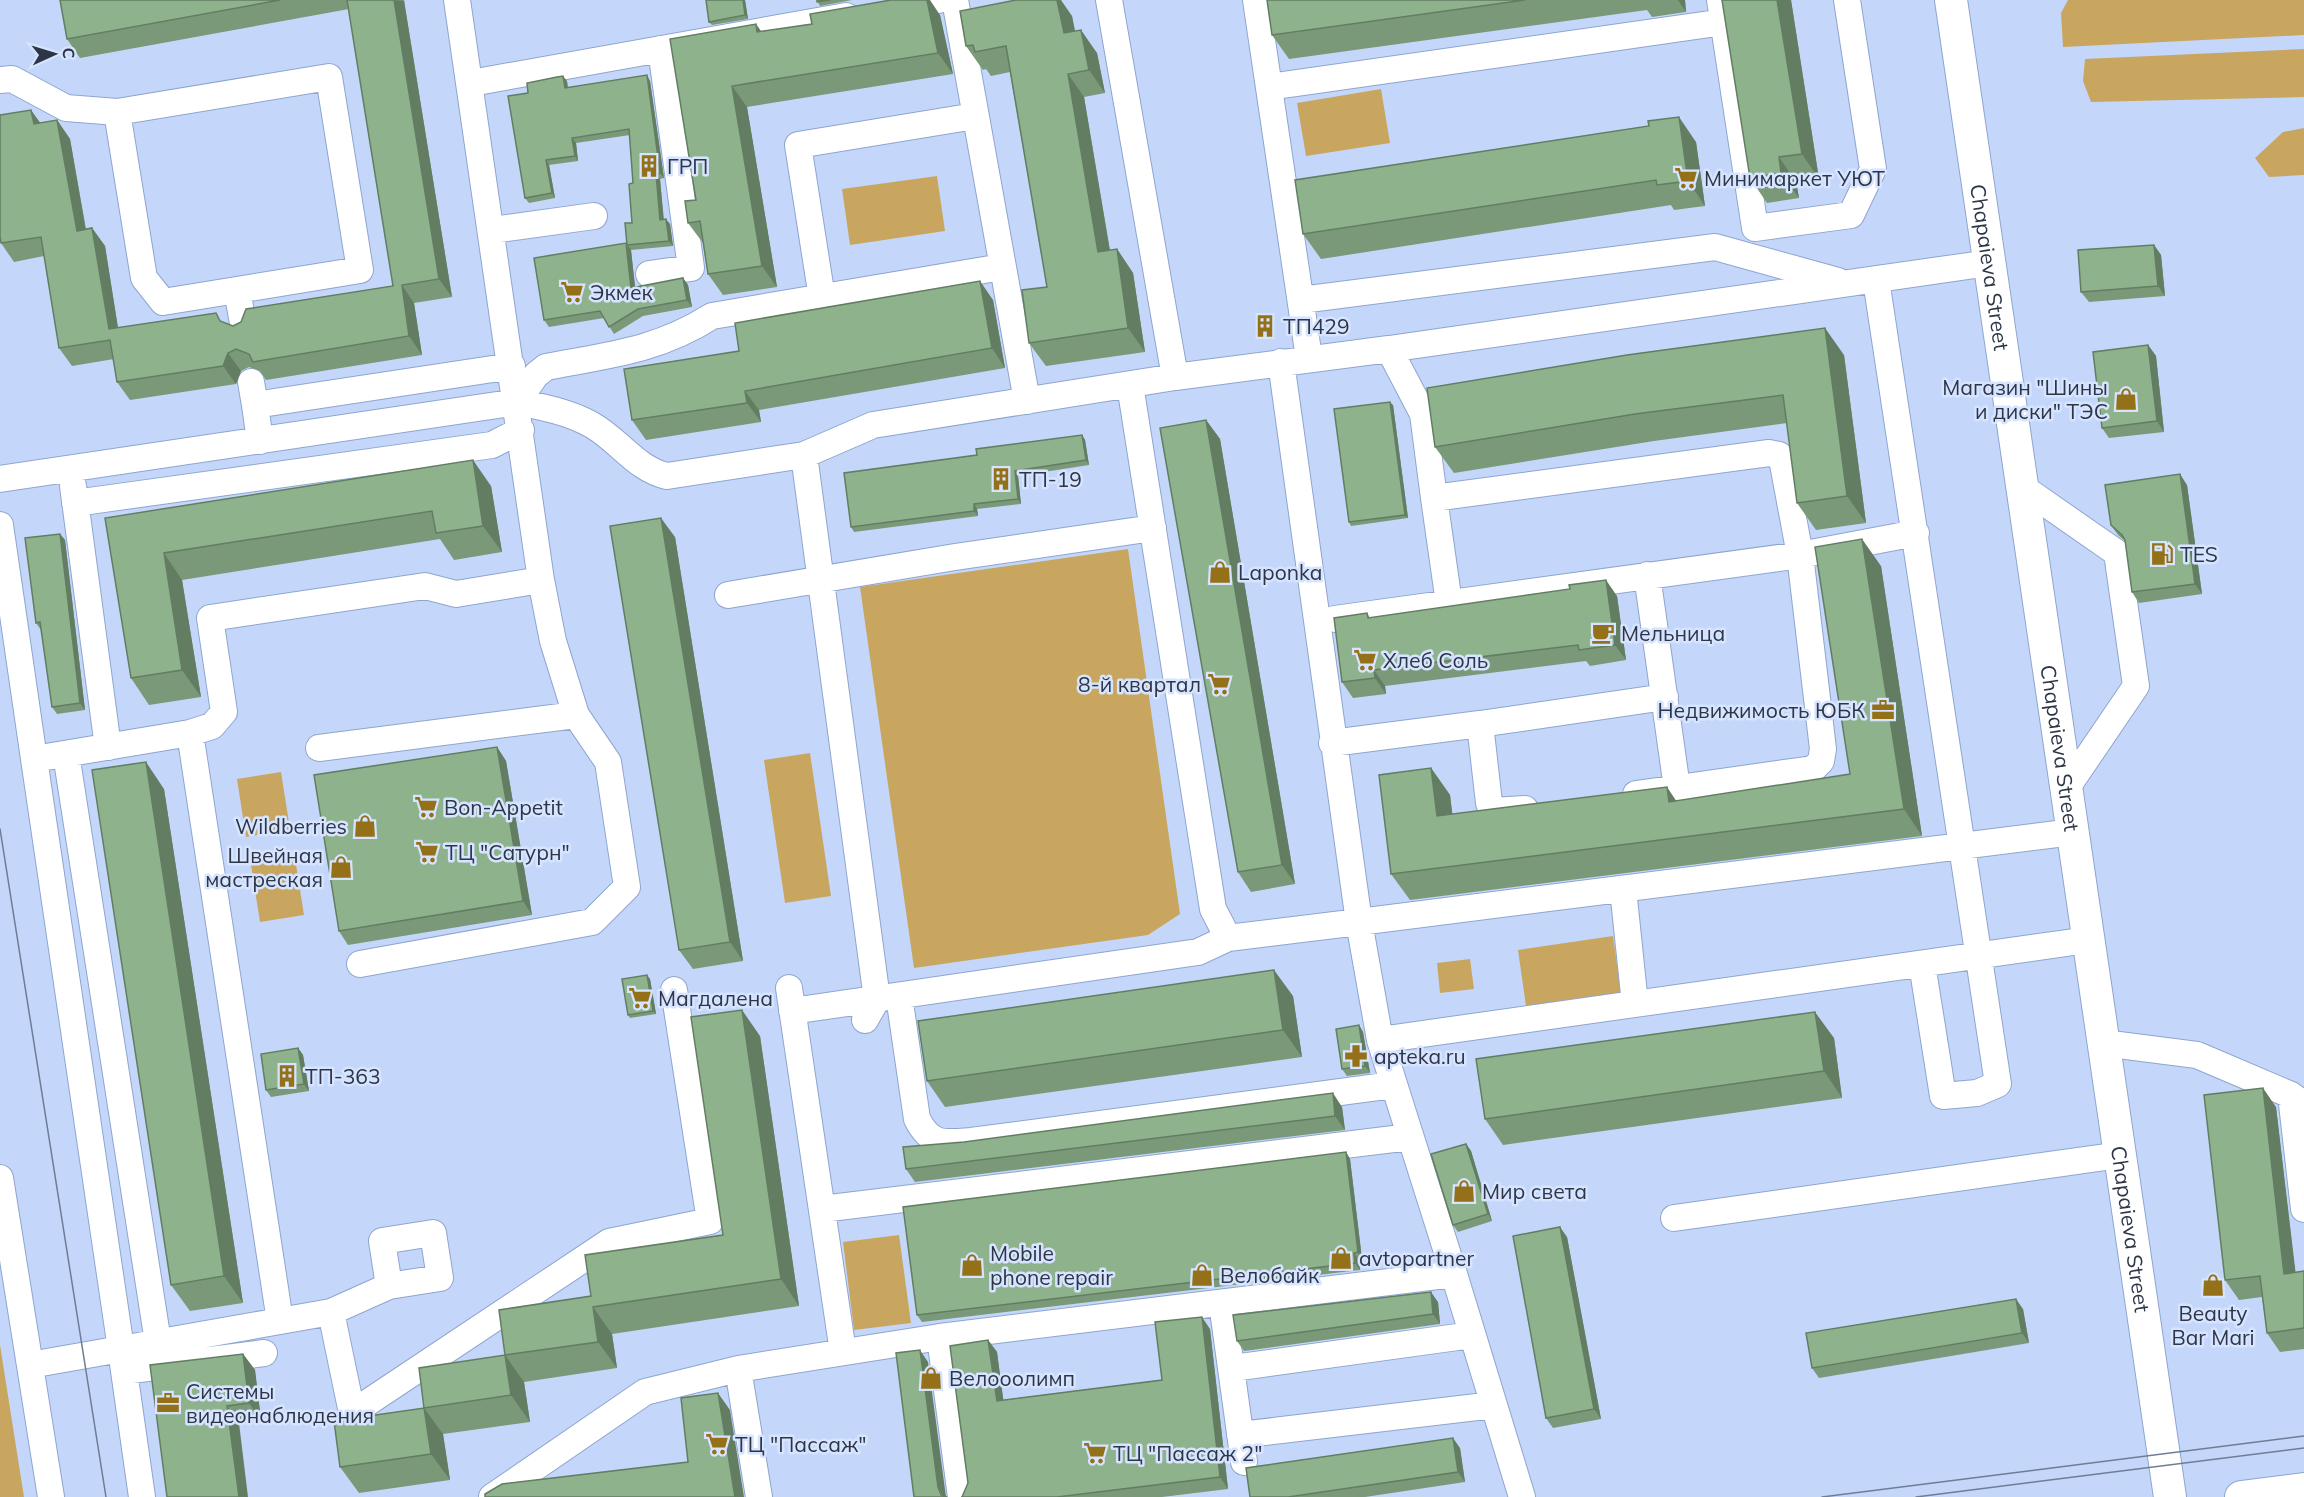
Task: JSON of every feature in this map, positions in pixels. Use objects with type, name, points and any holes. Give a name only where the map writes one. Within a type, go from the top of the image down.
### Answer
[{"type":"main road","name":"Chapaieva Street","points":[[1951,0],[2170,1497]]},
{"type":"main road","points":[[2241,1497],[2304,1489]]},
{"type":"street","points":[[360,964],[592,922],[627,887],[608,762],[576,716],[553,641],[541,580],[512,366],[457,0]]},
{"type":"street","points":[[471,83],[938,0]]},
{"type":"street","points":[[955,0],[1027,401]]},
{"type":"street","points":[[1109,0],[1175,377]]},
{"type":"street","points":[[1256,0],[1309,358]]},
{"type":"street","points":[[1269,87],[1722,11],[1755,228],[1851,215],[1873,169],[1847,0]]},
{"type":"street","points":[[649,274],[691,268],[661,49]]},
{"type":"street","points":[[0,80],[12,78],[66,108],[117,112],[329,77],[360,270],[163,302],[144,278],[117,112]]},
{"type":"street","points":[[822,298],[798,146],[975,116]]},
{"type":"street","points":[[492,230],[594,216]]},
{"type":"street","points":[[1301,300],[1715,247],[1850,284]]},
{"type":"street","points":[[0,479],[517,402],[559,411],[592,425],[652,473],[667,476],[804,455],[873,425],[1175,377],[1389,349],[1989,263]]},
{"type":"street","points":[[517,402],[536,375],[546,367],[644,348],[683,334],[711,316],[1002,267]]},
{"type":"street","points":[[1875,280],[1916,533],[1977,957],[1998,1084],[1977,1093],[1943,1096],[1922,963]]},
{"type":"street","points":[[237,290],[244,329]]},
{"type":"street","points":[[1389,349],[1423,414],[1449,603]]},
{"type":"street","points":[[1281,362],[1332,743],[1359,922],[1380,1040],[1522,1497]]},
{"type":"street","points":[[260,441],[253,393],[512,366]]},
{"type":"street","points":[[1130,385],[1213,909],[1228,938]]},
{"type":"street","points":[[75,503],[492,445],[521,430]]},
{"type":"street","points":[[1434,498],[1769,453],[1779,455],[1783,464],[1800,555],[1823,749],[1821,761],[1813,769],[1618,796]]},
{"type":"street","points":[[804,455],[880,1005],[917,1119],[925,1135],[939,1142],[971,1142],[1393,1085]]},
{"type":"street","points":[[70,469],[108,747]]},
{"type":"street","points":[[2022,487],[2117,554],[2136,686],[2066,789]]},
{"type":"street","points":[[0,525],[142,1497]]},
{"type":"street","points":[[728,595],[1153,528]]},
{"type":"street","points":[[1317,622],[1800,555],[1916,533]]},
{"type":"street","points":[[1647,575],[1677,788]]},
{"type":"street","points":[[34,759],[190,733],[212,726],[224,712],[210,618],[425,586],[456,594],[541,580]]},
{"type":"street","points":[[1332,743],[1665,697]]},
{"type":"street","points":[[319,748],[576,716]]},
{"type":"street","points":[[1480,724],[1489,803],[1492,811],[1547,806]]},
{"type":"street","points":[[190,733],[280,1321]]},
{"type":"street","points":[[66,754],[158,1342]]},
{"type":"street","points":[[843,1352],[790,999],[880,1005],[1198,952],[1228,938],[2073,832]]},
{"type":"street","points":[[1623,889],[1635,1004]]},
{"type":"street","points":[[1380,1040],[2088,940]]},
{"type":"street","points":[[331,1312],[352,1413],[609,1242],[710,1221],[674,990]]},
{"type":"street","points":[[2103,1043],[2197,1055],[2298,1100],[2304,1209]]},
{"type":"street","points":[[822,1209],[1410,1137]]},
{"type":"street","points":[[1674,1218],[2120,1155]]},
{"type":"street","points":[[0,1178],[51,1497]]},
{"type":"street","points":[[492,1497],[645,1392],[738,1370],[940,1337],[1454,1274]]},
{"type":"street","points":[[123,1360],[158,1342],[331,1312],[389,1286]]},
{"type":"street","points":[[1222,1304],[1233,1368],[1244,1462]]},
{"type":"street","points":[[1233,1368],[1472,1335]]},
{"type":"street","points":[[940,1337],[962,1497]]},
{"type":"street","points":[[30,1365],[264,1353]]},
{"type":"street","points":[[738,1370],[759,1497]]},
{"type":"street","points":[[1240,1435],[1494,1405]]},
{"type":"shaded area","points":[[2068,0],[2304,0],[2304,35],[2063,47],[2061,13]]},
{"type":"shaded area","points":[[2304,49],[2304,97],[2091,102],[2083,81],[2085,59]]},
{"type":"shaded area","points":[[1381,89],[1390,143],[1306,156],[1297,103]]},
{"type":"shaded area","points":[[2304,128],[2304,175],[2269,177],[2255,158],[2283,132]]},
{"type":"shaded area","points":[[937,176],[945,231],[850,245],[842,189]]},
{"type":"shaded area","points":[[1128,549],[1180,914],[1148,935],[914,968],[860,587]]},
{"type":"shaded area","points":[[810,753],[831,896],[785,903],[764,760]]},
{"type":"shaded area","points":[[281,772],[290,829],[246,837],[237,779]]},
{"type":"shaded area","points":[[295,858],[304,915],[260,922],[251,865]]},
{"type":"shaded area","points":[[1613,936],[1621,993],[1526,1006],[1518,950]]},
{"type":"shaded area","points":[[1470,959],[1474,989],[1440,993],[1437,963]]},
{"type":"shaded area","points":[[899,1235],[911,1323],[854,1330],[843,1242]]},
{"type":"shaded area","points":[[0,1345],[24,1497],[0,1497]]},
{"type":"building","points":[[60,0],[280,0],[67,39]]},
{"type":"building","points":[[347,0],[394,0],[439,279],[402,285],[409,336],[253,362],[249,354],[236,349],[228,353],[223,366],[117,382],[110,340],[59,348],[41,237],[1,243],[0,115],[31,110],[34,124],[57,120],[77,231],[92,228],[109,329],[216,313],[220,321],[233,326],[241,322],[246,309],[393,286]]},
{"type":"building","points":[[706,0],[743,0],[745,15],[709,22]]},
{"type":"building","points":[[891,0],[927,0],[938,53],[732,86],[762,266],[708,274],[700,221],[688,223],[685,201],[696,200],[670,39],[756,24],[757,32],[812,24],[810,14]]},
{"type":"building","points":[[1016,0],[1057,0],[1064,33],[1081,30],[1089,70],[1068,74],[1098,252],[1117,249],[1128,328],[1029,343],[1022,290],[1047,287],[1006,46],[975,52],[973,45],[966,46],[960,11]]},
{"type":"building","points":[[1267,0],[1525,0],[1272,35]]},
{"type":"building","points":[[1722,0],[1777,0],[1802,154],[1779,157],[1781,173],[1750,178]]},
{"type":"building","points":[[647,75],[660,173],[656,174],[660,220],[666,219],[669,241],[627,245],[625,223],[632,223],[629,184],[633,183],[629,129],[572,138],[575,156],[546,160],[552,193],[525,198],[508,96],[528,93],[527,83],[563,76],[565,88]]},
{"type":"building","points":[[1679,117],[1688,181],[1657,185],[1656,180],[1303,234],[1295,180],[1649,126],[1648,121]]},
{"type":"building","points":[[626,243],[631,288],[683,278],[687,300],[638,309],[609,327],[600,311],[544,320],[534,258]]},
{"type":"building","points":[[2154,245],[2158,286],[2081,292],[2078,250]]},
{"type":"building","points":[[980,281],[992,348],[745,391],[747,403],[632,420],[624,369],[739,351],[735,323]]},
{"type":"building","points":[[1825,328],[1847,496],[1797,503],[1783,395],[1635,414],[1435,447],[1427,388],[1627,355]]},
{"type":"building","points":[[2148,345],[2157,421],[2102,428],[2093,352]]},
{"type":"building","points":[[1390,402],[1405,515],[1349,522],[1334,409]]},
{"type":"building","points":[[1206,420],[1282,865],[1238,872],[1160,428]]},
{"type":"building","points":[[1082,435],[1086,460],[1015,471],[1018,499],[974,504],[974,511],[851,527],[844,473],[977,455],[976,449]]},
{"type":"building","points":[[473,460],[483,526],[436,533],[432,511],[164,553],[182,670],[131,678],[105,518]]},
{"type":"building","points":[[2180,474],[2195,584],[2132,592],[2125,540],[2111,525],[2105,485]]},
{"type":"building","points":[[661,518],[730,942],[679,950],[610,526]]},
{"type":"building","points":[[60,534],[80,703],[52,707],[40,622],[36,623],[25,538]]},
{"type":"building","points":[[1862,539],[1904,809],[1391,874],[1379,775],[1431,768],[1437,816],[1667,787],[1669,802],[1850,774],[1815,547]]},
{"type":"building","points":[[1606,580],[1615,645],[1579,650],[1578,645],[1374,670],[1375,678],[1342,682],[1334,618],[1367,613],[1368,618],[1570,589],[1569,585]]},
{"type":"building","name":"ТЦ \"Сатурн\"","points":[[497,747],[523,901],[339,931],[314,775]]},
{"type":"building","points":[[146,762],[224,1276],[171,1285],[92,770]]},
{"type":"building","points":[[1274,970],[1283,1030],[927,1081],[918,1021]]},
{"type":"building","name":"Магдалена","points":[[647,975],[653,1011],[628,1015],[622,979]]},
{"type":"building","points":[[742,1010],[781,1279],[593,1307],[598,1342],[505,1355],[499,1310],[591,1296],[585,1255],[723,1235],[691,1017]]},
{"type":"building","points":[[1815,1012],[1824,1071],[1485,1119],[1476,1059]]},
{"type":"building","name":"apteka.ru","points":[[1359,1025],[1365,1066],[1342,1069],[1336,1029]]},
{"type":"building","name":"ТП-363","points":[[298,1048],[304,1084],[266,1090],[261,1054]]},
{"type":"building","points":[[2263,1088],[2284,1274],[2304,1271],[2304,1328],[2267,1333],[2260,1276],[2225,1280],[2204,1095]]},
{"type":"building","points":[[1333,1093],[1335,1116],[906,1169],[903,1147],[964,1142]]},
{"type":"building","name":"Мир света","points":[[1466,1144],[1488,1214],[1453,1225],[1431,1154]]},
{"type":"building","points":[[1346,1152],[1358,1252],[1354,1253],[1355,1263],[917,1315],[903,1207]]},
{"type":"building","points":[[1560,1227],[1594,1409],[1546,1418],[1513,1236]]},
{"type":"building","points":[[1431,1292],[1433,1314],[1237,1341],[1233,1315]]},
{"type":"building","points":[[2016,1299],[2022,1333],[1812,1368],[1806,1333]]},
{"type":"building","name":"ТЦ \"Пассаж 2\"","points":[[1202,1317],[1220,1477],[1057,1497],[962,1497],[968,1483],[950,1346],[988,1340],[997,1401],[1162,1380],[1155,1322]]},
{"type":"building","points":[[920,1350],[938,1487],[941,1495],[947,1497],[914,1497],[896,1353]]},
{"type":"building","points":[[243,1354],[249,1403],[227,1406],[239,1497],[167,1497],[150,1365]]},
{"type":"building","points":[[505,1355],[511,1395],[424,1408],[419,1368]]},
{"type":"building","points":[[718,1393],[735,1497],[485,1497],[485,1494],[502,1484],[688,1462],[681,1398]]},
{"type":"building","points":[[424,1408],[431,1454],[340,1467],[334,1421]]},
{"type":"building","points":[[1453,1438],[1458,1472],[1288,1497],[1250,1497],[1246,1468]]},
{"type":"tram line","points":[[0,829],[106,1497]]},
{"type":"tram line","points":[[1822,1497],[2304,1436]]},
{"type":"tram line","points":[[1916,1497],[2304,1448]]},
{"type":"place","name":"ГРП","points":[[649,166]]},
{"type":"place","name":"Минимаркет УЮТ","points":[[1686,178]]},
{"type":"place","name":"Экмек","points":[[572,292]]},
{"type":"place","name":"ТП429","points":[[1265,326]]},
{"type":"place","name":"Магазин \"Шины и диски\" ТЭС","points":[[2126,399]]},
{"type":"place","name":"ТП-19","points":[[1001,479]]},
{"type":"place","name":"TES","points":[[2162,554]]},
{"type":"place","name":"Laponka","points":[[1220,572]]},
{"type":"place","name":"Мельница","points":[[1603,633]]},
{"type":"place","name":"Хлеб Соль","points":[[1365,660]]},
{"type":"place","name":"8-й квартал","points":[[1219,684]]},
{"type":"place","name":"Недвижимость ЮБК","points":[[1883,710]]},
{"type":"place","name":"Bon-Appetit","points":[[426,807]]},
{"type":"place","name":"Wildberries","points":[[365,826]]},
{"type":"place","name":"ТЦ \"Сатурн\"","points":[[427,852]]},
{"type":"place","name":"Швейная мастреская","points":[[341,867]]},
{"type":"place","name":"Магдалена","points":[[640,998]]},
{"type":"place","name":"apteka.ru","points":[[1356,1056]]},
{"type":"place","name":"ТП-363","points":[[287,1076]]},
{"type":"place","name":"Мир света","points":[[1464,1191]]},
{"type":"place","name":"avtopartner","points":[[1341,1258]]},
{"type":"place","name":"Mobile phone repair","points":[[972,1265]]},
{"type":"place","name":"Велобайк","points":[[1202,1275]]},
{"type":"place","name":"Beauty Bar Mari","points":[[2213,1285]]},
{"type":"place","name":"Велооолимп","points":[[931,1378]]},
{"type":"place","name":"Системы видеонаблюдения","points":[[168,1403]]},
{"type":"place","name":"ТЦ \"Пассаж\"","points":[[717,1444]]},
{"type":"place","name":"ТЦ \"Пассаж 2\"","points":[[1095,1453]]}]
